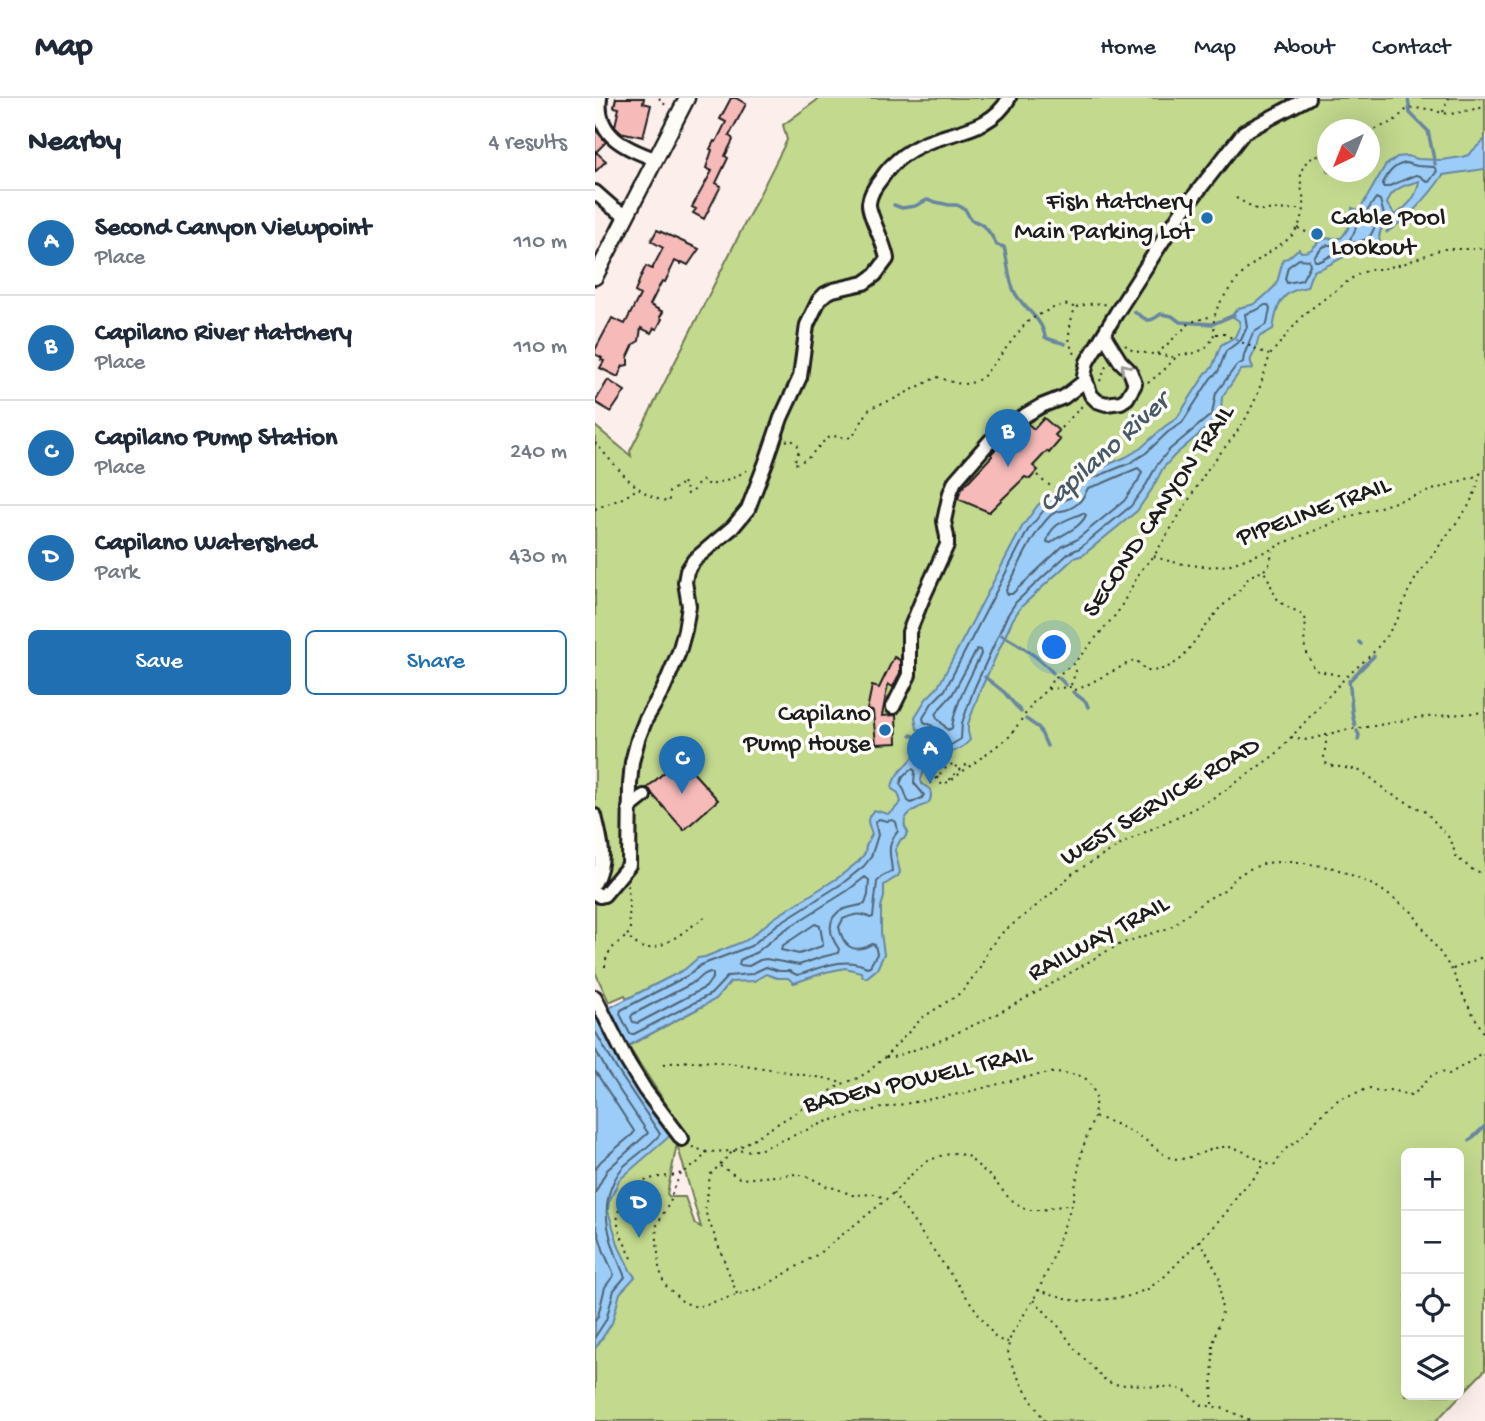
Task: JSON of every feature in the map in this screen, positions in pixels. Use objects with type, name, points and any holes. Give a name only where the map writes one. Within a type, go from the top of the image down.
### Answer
[{"type":"main road","points":[[595,277],[687,98]]},
{"type":"street","points":[[600,98],[598,106],[602,126],[615,142],[656,159]]},
{"type":"street","points":[[595,893],[604,895],[629,865],[630,784],[638,739],[671,673],[685,630],[689,606],[685,582],[687,571],[694,560],[733,527],[748,509],[781,418],[800,377],[807,325],[819,300],[833,290],[864,284],[887,259],[869,203],[877,183],[899,158],[935,139],[986,122],[997,114],[1009,98]]},
{"type":"street","points":[[1104,335],[1120,362],[1130,372],[1135,384],[1127,398],[1121,402],[1106,404],[1097,401],[1091,395],[1084,376],[1087,362],[1117,312],[1180,214],[1244,132],[1308,98]]},
{"type":"street","points":[[595,192],[626,216]]},
{"type":"street","points":[[893,707],[909,676],[909,632],[947,545],[944,521],[955,481],[990,440],[1041,406],[1064,397],[1086,380]]},
{"type":"street","points":[[629,808],[644,796]]},
{"type":"street","points":[[595,816],[603,846],[603,859],[595,882]]},
{"type":"street","points":[[595,997],[627,1061],[682,1139]]},
{"type":"path","points":[[659,98],[667,107]]},
{"type":"path","points":[[1442,113],[1449,98]]},
{"type":"path","points":[[1380,127],[1394,121],[1408,108],[1430,109],[1442,113],[1466,112],[1485,107]]},
{"type":"path","points":[[1118,341],[1133,351],[1176,356],[1201,351],[1210,343],[1215,334],[1214,317],[1217,309],[1244,271],[1290,238],[1297,228],[1304,209],[1301,172],[1311,158],[1317,156]]},
{"type":"path","points":[[1236,198],[1258,210],[1304,209]]},
{"type":"path","points":[[1297,228],[1318,234]]},
{"type":"path","points":[[1215,334],[1224,334],[1270,355],[1304,314],[1363,272],[1403,264],[1442,249],[1485,247]]},
{"type":"path","points":[[770,453],[790,439],[798,446],[794,463],[802,462],[826,439],[833,436],[853,436],[870,408],[894,399],[929,380],[937,377],[956,384],[974,383],[983,377],[1026,323],[1061,305],[1075,308],[1099,303],[1111,306],[1117,312]]},
{"type":"path","points":[[1075,308],[1069,332],[1070,343],[1076,356]]},
{"type":"path","points":[[1157,354],[1193,321],[1214,317]]},
{"type":"path","name":"SECOND CANYON TRAIL","points":[[950,780],[1010,736],[1053,679],[1074,663],[1118,612],[1141,570],[1154,556],[1209,467],[1246,418],[1257,396],[1270,355]]},
{"type":"path","points":[[1135,384],[1147,383],[1176,356]]},
{"type":"path","points":[[1100,382],[1109,360]]},
{"type":"path","points":[[1061,428],[1082,406]]},
{"type":"path","points":[[595,443],[638,488],[647,495],[669,502],[669,492],[680,485],[681,481],[686,485],[685,494],[688,494],[695,490],[702,480],[711,485],[735,477]]},
{"type":"path","name":"PIPELINE TRAIL","points":[[1154,556],[1179,564],[1220,566],[1273,549],[1349,517],[1485,471]]},
{"type":"path","name":"WEST SERVICE ROAD","points":[[719,1165],[732,1152],[842,1084],[868,1072],[922,1018],[962,992],[979,969],[989,948],[1003,932],[1073,873],[1129,840],[1223,792],[1276,754],[1386,637],[1417,576],[1468,507],[1476,491],[1479,474]]},
{"type":"path","points":[[1038,475],[1045,483],[1060,490],[1067,486]]},
{"type":"path","points":[[595,509],[625,497],[638,488]]},
{"type":"path","points":[[1047,689],[1081,688],[1134,660],[1146,671],[1164,669],[1174,664],[1182,658],[1219,609],[1238,592],[1250,576],[1263,571],[1269,565],[1273,549]]},
{"type":"path","points":[[1263,571],[1277,599],[1297,610],[1306,621],[1304,644],[1315,670],[1344,679]]},
{"type":"path","points":[[1070,687],[1076,671],[1074,663]]},
{"type":"path","points":[[1290,737],[1307,740],[1344,730],[1416,718],[1485,712]]},
{"type":"path","points":[[1327,735],[1324,757],[1327,765],[1358,770],[1387,792],[1426,812],[1451,840],[1456,857],[1473,870],[1485,874]]},
{"type":"path","points":[[930,783],[954,763],[958,771]]},
{"type":"path","points":[[937,777],[942,785],[958,771],[971,765]]},
{"type":"path","name":"RAILWAY TRAIL","points":[[885,1057],[893,1057],[937,1042],[991,1017],[1123,943],[1169,928],[1206,900],[1226,889],[1235,878],[1247,870],[1266,863],[1292,861],[1334,868],[1379,888],[1412,912],[1452,970],[1485,1035]]},
{"type":"path","points":[[605,967],[605,959],[612,948],[627,936],[630,930],[627,897],[629,865]]},
{"type":"path","points":[[627,936],[644,948],[660,946],[705,917]]},
{"type":"path","points":[[1452,970],[1485,956]]},
{"type":"path","points":[[1045,1421],[1013,1366],[1009,1357],[1009,1342],[1015,1327],[1034,1299],[1053,1257],[1072,1204],[1082,1150],[1094,1117],[1118,1124],[1168,1157],[1178,1159],[1218,1147],[1232,1147],[1264,1164],[1274,1166],[1284,1150],[1300,1140],[1339,1098],[1370,1088],[1378,1092],[1391,1090],[1410,1096],[1433,1074],[1446,1071],[1449,1074],[1480,1053],[1485,1056]]},
{"type":"path","points":[[664,1064],[693,1061],[733,1064],[824,1078],[842,1084]]},
{"type":"path","name":"BADEN POWELL TRAIL","points":[[682,1139],[694,1148],[707,1152],[759,1150],[828,1121],[1057,1072],[1086,1079],[1096,1096],[1094,1117]]},
{"type":"path","points":[[632,1258],[620,1232],[617,1218],[620,1205],[634,1187],[655,1178],[681,1174],[697,1164],[707,1152]]},
{"type":"path","points":[[681,1174],[656,1227],[659,1267],[664,1284],[683,1302],[697,1307],[762,1287],[818,1254],[887,1199],[909,1175],[940,1156],[955,1153],[974,1161],[1009,1198],[1023,1208],[1041,1210],[1072,1204]]},
{"type":"path","points":[[1038,1290],[1076,1301],[1092,1301],[1126,1297],[1148,1289],[1165,1276],[1226,1213],[1264,1164]]},
{"type":"path","points":[[737,1294],[705,1211],[710,1175],[719,1165],[741,1179],[797,1174],[852,1195],[875,1194],[887,1199]]},
{"type":"path","points":[[893,1193],[995,1337],[1009,1342]]},
{"type":"path","points":[[1200,1240],[1219,1276],[1222,1312],[1213,1343],[1212,1407]]},
{"type":"path","points":[[1034,1299],[1075,1349],[1105,1380],[1117,1385],[1134,1384],[1184,1390],[1202,1405],[1222,1408],[1252,1421]]},
{"type":"green space","points":[[820,98],[1485,98],[1485,1370],[1464,1392],[1464,1148],[1401,1148],[1401,1400],[1456,1400],[1436,1421],[595,1421],[595,1010],[676,1139],[674,1116],[628,1046],[703,1006],[684,970],[627,999],[625,995],[609,1002],[595,972],[595,426],[631,456],[630,451],[787,140],[783,125]],"holes":[[[677,1144],[701,1227],[695,1224],[685,1197],[670,1197],[667,1194]]]},
{"type":"water","points":[[1485,139],[1485,169],[1443,175],[1424,200],[1402,221],[1386,233],[1393,219],[1384,226],[1379,235],[1380,243],[1359,249],[1315,270],[1307,287],[1286,295],[1276,312],[1273,329],[1259,337],[1251,359],[1252,369],[1241,370],[1222,397],[1218,418],[1163,468],[1137,511],[1083,555],[1074,558],[1021,607],[980,691],[968,724],[970,740],[960,748],[934,760],[924,771],[922,784],[930,789],[931,799],[908,815],[905,825],[908,832],[895,850],[900,872],[884,885],[881,933],[884,954],[877,969],[866,978],[861,972],[845,968],[794,983],[788,978],[766,974],[754,981],[730,982],[716,999],[628,1046],[609,1008],[684,970],[698,958],[747,940],[774,918],[839,877],[859,861],[872,834],[869,816],[874,810],[888,814],[901,802],[898,793],[892,789],[893,782],[919,747],[931,745],[933,742],[931,734],[917,729],[915,717],[926,699],[938,687],[1022,527],[1038,505],[1054,493],[1060,495],[1072,489],[1066,484],[1075,475],[1095,470],[1141,448],[1177,418],[1212,368],[1221,345],[1235,337],[1240,326],[1239,321],[1232,316],[1235,312],[1256,303],[1274,287],[1283,259],[1299,249],[1301,252],[1309,251],[1324,239],[1341,238],[1350,224],[1352,208],[1358,210],[1362,206],[1376,182],[1380,182],[1380,175],[1385,166],[1397,157],[1441,160],[1468,155]],"holes":[[[1419,181],[1411,201],[1395,215],[1387,204],[1395,191]]]},
{"type":"water","points":[[595,1015],[649,1107],[671,1135],[619,1180],[609,1202],[608,1211],[619,1247],[635,1277],[620,1293],[612,1323],[595,1349]]},
{"type":"building","points":[[616,98],[644,98],[643,103],[651,105],[643,137],[620,132],[615,126],[619,108],[614,107]]},
{"type":"building","points":[[731,98],[746,104],[729,136],[733,140],[716,183],[721,186],[704,219],[693,213],[696,209],[692,207],[712,171],[706,168],[712,150],[710,149],[726,122],[720,119]]},
{"type":"building","points":[[595,129],[606,142],[596,152],[606,161],[595,172]]},
{"type":"building","points":[[657,230],[699,249],[688,265],[675,261],[665,282],[662,281],[650,305],[663,312],[660,317],[662,319],[657,329],[654,328],[651,333],[641,328],[639,341],[634,344],[628,357],[628,365],[623,366],[618,377],[600,368],[604,361],[595,354],[595,350],[612,318],[625,324],[640,295],[635,292],[641,276],[646,266],[652,269],[663,248],[651,241]]},
{"type":"building","points":[[608,380],[625,391],[611,412],[595,402]]},
{"type":"building","points":[[1044,418],[1059,431],[1055,435],[1060,440],[1033,466],[1038,470],[1030,479],[1025,477],[989,512],[958,499],[961,489],[999,445],[1028,424],[1034,429]]},
{"type":"building","points":[[894,657],[900,660],[900,673],[893,687],[888,684],[882,716],[896,715],[897,743],[876,744],[873,711],[867,710],[872,686],[879,688]]},
{"type":"building","points":[[680,758],[718,800],[684,830],[647,788]]},
{"type":"waterway","points":[[1408,98],[1410,113],[1428,131],[1435,164]]},
{"type":"waterway","points":[[894,205],[902,208],[927,200],[965,209],[971,220],[984,227],[997,245],[1004,247],[1014,291],[1036,318],[1045,337],[1065,344]]},
{"type":"waterway","points":[[1134,312],[1147,320],[1161,314],[1172,316],[1180,322],[1213,324],[1234,315]]},
{"type":"waterway","points":[[1002,635],[1023,647],[1053,673]]},
{"type":"waterway","points":[[1355,725],[1349,681],[1374,656]]},
{"type":"waterway","points":[[985,677],[1004,692],[1021,712]]},
{"type":"waterway","points":[[1058,677],[1066,685]]},
{"type":"waterway","points":[[1073,692],[1086,702],[1088,707]]},
{"type":"waterway","points":[[1026,719],[1039,728],[1047,746]]},
{"type":"waterway","points":[[1357,731],[1358,740]]},
{"type":"waterway","points":[[911,735],[935,743]]},
{"type":"waterway","points":[[1470,1140],[1485,1126]]},
{"type":"place","name":"Fish Hatchery Main Parking Lot","points":[[1207,218]]},
{"type":"place","name":"Cable Pool Lookout","points":[[1317,234]]},
{"type":"place","name":"Capilano River Hatchery","points":[[1008,467]]},
{"type":"place","name":"Capilano Pump House","points":[[885,730]]},
{"type":"place","name":"Second Canyon Viewpoint","points":[[930,784]]},
{"type":"place","name":"Capilano Pump Station","points":[[682,794]]},
{"type":"place","name":"Capilano Watershed","points":[[639,1238]]},
{"type":"water label","name":"Capilano River","points":[[1105,454]]}]
